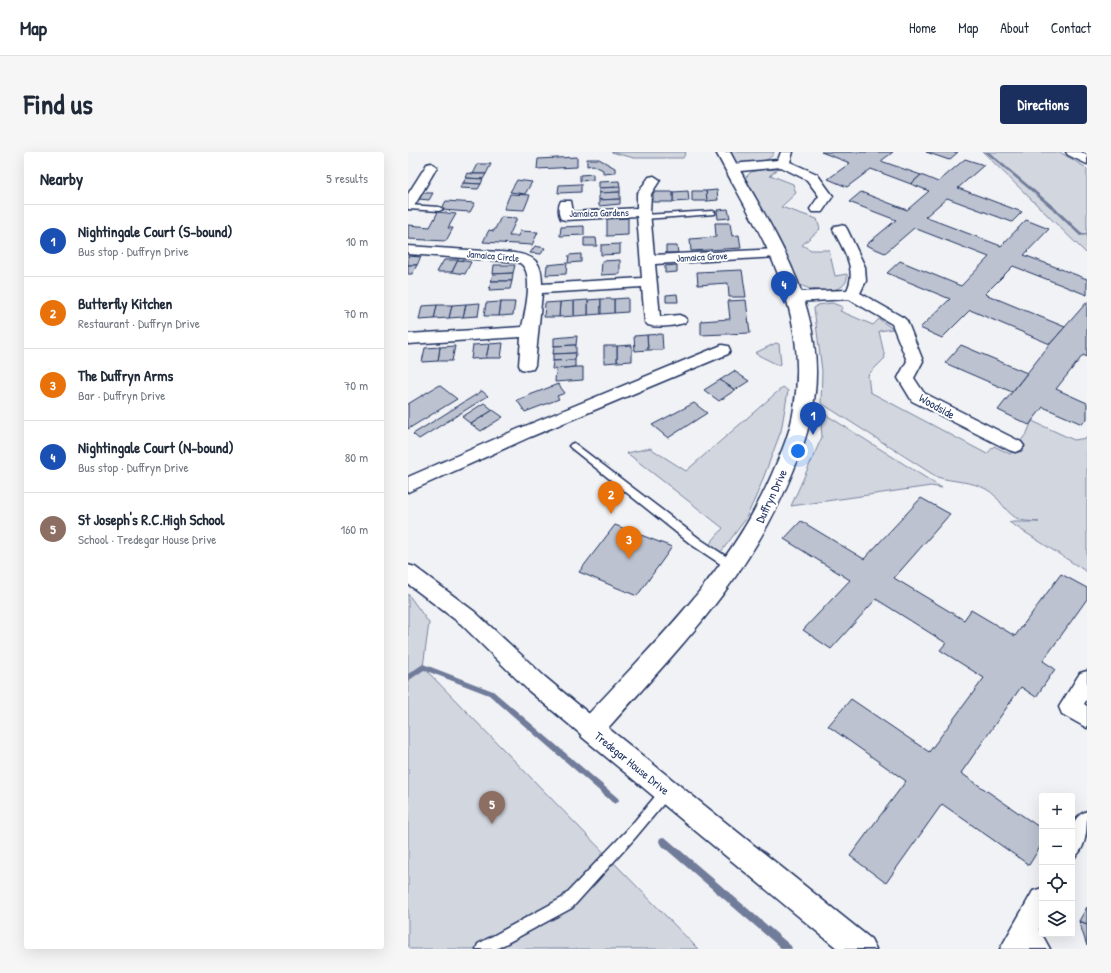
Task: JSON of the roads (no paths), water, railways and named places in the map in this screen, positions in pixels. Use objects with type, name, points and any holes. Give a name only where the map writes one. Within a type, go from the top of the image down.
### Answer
[{"type":"street","name":"Duffryn Drive","points":[[591,729],[703,604],[732,566],[768,507],[791,453],[805,403],[807,371],[803,330],[795,297],[777,253],[723,152]]},
{"type":"street","points":[[1072,152],[1087,160]]},
{"type":"street","points":[[731,168],[785,158],[812,177],[826,196],[817,209]]},
{"type":"street","points":[[408,206],[431,167]]},
{"type":"street","name":"Jamaica Gardens","points":[[648,260],[644,214],[644,194],[654,180]]},
{"type":"street","name":"Jamaica Gardens","points":[[566,204],[566,216],[644,214]]},
{"type":"street","points":[[840,229],[858,267],[859,281],[852,295]]},
{"type":"street","name":"Jamaica Circle","points":[[408,250],[514,256],[524,259],[530,263],[534,269],[534,289],[526,365]]},
{"type":"street","name":"Jamaica Grove","points":[[648,260],[777,253]]},
{"type":"street","points":[[648,260],[653,322],[679,320]]},
{"type":"street","points":[[534,289],[649,282]]},
{"type":"street","name":"Woodside","points":[[795,297],[841,294],[852,295],[899,321],[915,361],[906,378],[918,398],[1015,446]]},
{"type":"street","points":[[408,339],[529,332]]},
{"type":"street","points":[[408,485],[524,433],[722,350]]},
{"type":"street","name":"Tredegar House Drive","points":[[408,573],[468,618],[537,684],[861,949]]},
{"type":"street","points":[[1087,680],[1070,707],[1087,718]]},
{"type":"street","points":[[1075,843],[1087,822]]},
{"type":"street","points":[[1025,943],[1042,901]]},
{"type":"lane","points":[[408,206],[439,209]]},
{"type":"lane","points":[[644,214],[713,213]]},
{"type":"lane","points":[[574,446],[696,542],[732,566]]},
{"type":"lane","points":[[483,949],[567,903],[631,834],[667,791]]},
{"type":"waterway","points":[[987,152],[1052,207],[1082,235],[1087,234]]},
{"type":"waterway","points":[[408,678],[423,667],[491,693],[615,800]]},
{"type":"waterway","points":[[663,841],[788,949]]},
{"type":"place","name":"Nightingale Court (N-bound)","points":[[784,304]]},
{"type":"place","name":"Nightingale Court (S-bound)","points":[[813,435]]},
{"type":"place","name":"Butterfly Kitchen","points":[[611,514]]},
{"type":"place","name":"The Duffryn Arms","points":[[629,559]]},
{"type":"place","name":"St Joseph's R.C.High School","points":[[492,824]]}]
